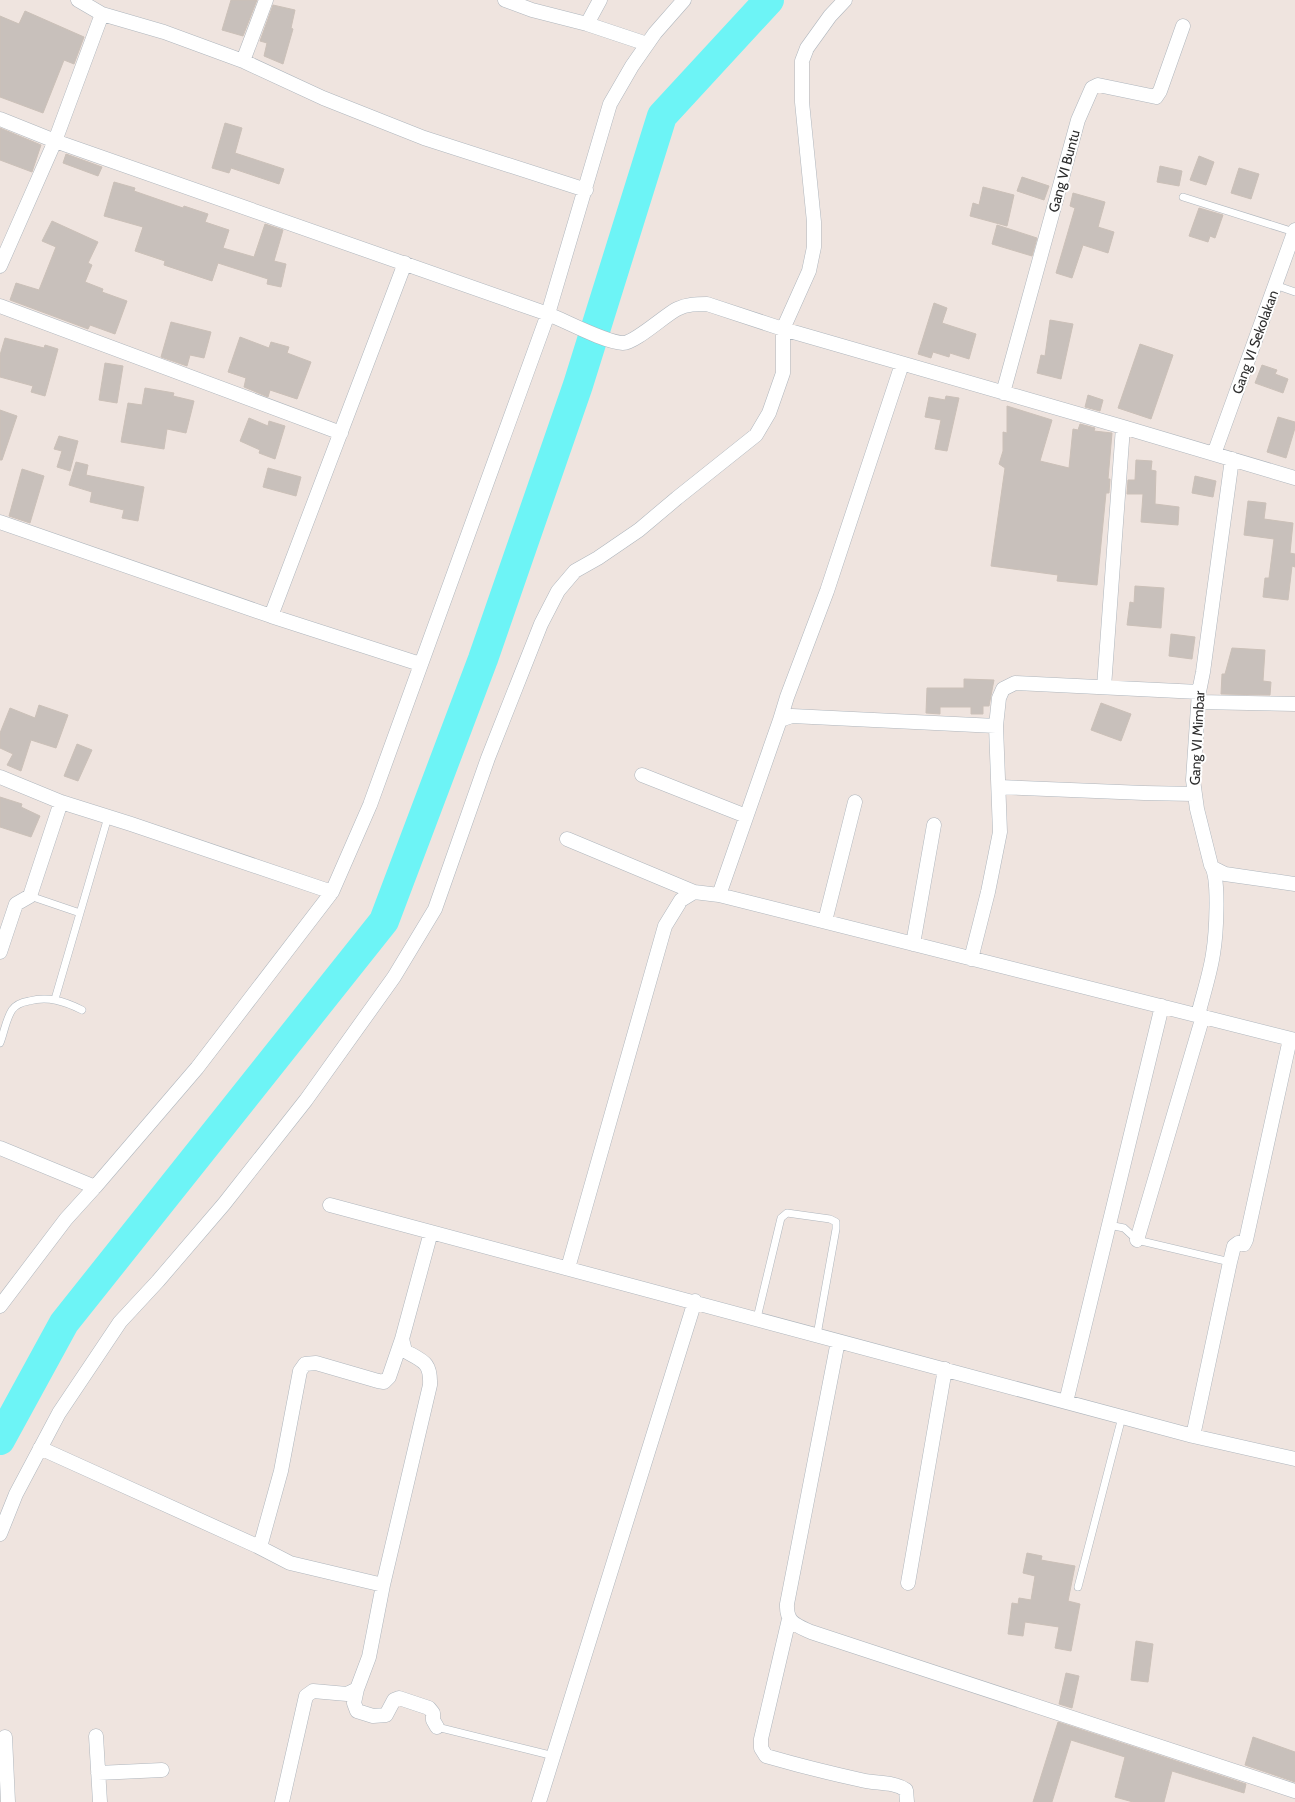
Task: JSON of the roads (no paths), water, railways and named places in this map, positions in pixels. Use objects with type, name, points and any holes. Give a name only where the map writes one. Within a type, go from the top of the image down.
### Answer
[{"type":"street","points":[[78,0],[102,14],[164,32],[243,61],[323,98],[424,138],[586,190]]},
{"type":"street","points":[[243,61],[266,0]]},
{"type":"street","points":[[505,0],[532,10],[587,24],[647,44]]},
{"type":"street","points":[[587,24],[600,0]]},
{"type":"street","points":[[0,1306],[66,1219],[96,1187],[197,1068],[332,892],[370,805],[548,314],[610,104],[654,33],[684,0]]},
{"type":"street","points":[[0,1534],[16,1494],[58,1413],[120,1322],[224,1204],[306,1100],[399,968],[435,909],[488,758],[541,624],[558,591],[575,571],[639,530],[724,462],[756,435],[770,413],[783,373],[783,329],[809,271],[814,247],[814,222],[802,102],[802,61],[808,48],[830,16],[845,0]]},
{"type":"street","points":[[0,266],[56,141],[102,14]]},
{"type":"street","name":"Gang VI Buntu","points":[[1003,393],[1078,120],[1092,88],[1098,85],[1156,97],[1160,91],[1184,26]]},
{"type":"street","points":[[0,119],[56,141],[405,262],[548,314],[610,340],[626,342],[676,309],[696,304],[707,304],[783,329],[1295,478]]},
{"type":"street","name":"Gang VI Sekolakan","points":[[1214,454],[1295,231]]},
{"type":"street","points":[[271,616],[405,262]]},
{"type":"street","points":[[0,306],[341,433]]},
{"type":"street","points":[[719,895],[787,697],[830,582],[902,364]]},
{"type":"street","points":[[1104,687],[1123,427]]},
{"type":"street","name":"Gang VI Mimbar","points":[[1137,1240],[1200,1016],[1213,954],[1217,894],[1213,868],[1194,794],[1193,780],[1199,697],[1232,459]]},
{"type":"street","points":[[0,522],[271,616],[420,664]]},
{"type":"street","points":[[971,959],[988,892],[1000,832],[996,726],[999,698],[1003,689],[1015,683],[1104,687],[1199,697],[1295,704]]},
{"type":"street","points":[[780,720],[792,716],[996,726]]},
{"type":"street","points":[[642,775],[746,816]]},
{"type":"street","points":[[0,777],[61,802],[332,892]]},
{"type":"street","points":[[999,788],[1194,794]]},
{"type":"street","points":[[0,952],[16,904],[30,896],[61,802]]},
{"type":"street","points":[[825,922],[854,802]]},
{"type":"street","points":[[912,944],[934,825]]},
{"type":"street","points":[[567,839],[694,892],[719,895],[1292,1039],[1246,1240],[1244,1244],[1238,1243],[1234,1246],[1230,1262],[1193,1436]]},
{"type":"street","points":[[1213,868],[1225,874],[1295,884]]},
{"type":"street","points":[[568,1268],[665,926],[680,900],[694,892]]},
{"type":"street","points":[[1066,1402],[1162,1006]]},
{"type":"street","points":[[0,1148],[96,1187]]},
{"type":"street","points":[[330,1205],[1193,1436],[1295,1459]]},
{"type":"street","points":[[260,1548],[281,1471],[300,1371],[305,1364],[316,1363],[378,1381],[384,1382],[389,1377],[402,1339],[431,1232]]},
{"type":"street","points":[[539,1802],[695,1302]]},
{"type":"street","points":[[402,1339],[406,1351],[425,1362],[430,1372],[430,1385],[383,1584],[368,1657],[354,1703],[357,1710],[373,1716],[386,1715],[394,1700],[399,1698],[429,1708],[433,1713],[433,1720],[437,1727]]},
{"type":"street","points":[[838,1341],[787,1604],[786,1612],[794,1624],[811,1632],[1295,1791]]},
{"type":"street","points":[[908,1583],[945,1369]]},
{"type":"street","points":[[40,1448],[290,1563],[383,1584]]},
{"type":"street","points":[[789,1619],[761,1739],[761,1748],[766,1756],[871,1783],[898,1785],[906,1790],[907,1802]]},
{"type":"street","points":[[282,1802],[306,1696],[313,1691],[347,1694],[357,1689]]},
{"type":"street","points":[[96,1736],[100,1802]]},
{"type":"street","points":[[5,1737],[8,1802]]},
{"type":"street","points":[[98,1773],[162,1770]]},
{"type":"lane","points":[[1183,197],[1295,231]]},
{"type":"lane","points":[[1275,285],[1295,292]]},
{"type":"lane","points":[[55,999],[108,817]]},
{"type":"lane","points":[[30,896],[80,913]]},
{"type":"lane","points":[[0,1043],[12,1009],[20,1003],[40,998],[55,999],[68,1002],[82,1010]]},
{"type":"lane","points":[[757,1318],[781,1218],[787,1213],[830,1219],[836,1222],[836,1229],[817,1335]]},
{"type":"lane","points":[[1109,1225],[1124,1228],[1137,1240],[1230,1262]]},
{"type":"lane","points":[[1078,1587],[1122,1417]]},
{"type":"lane","points":[[437,1727],[554,1756]]},
{"type":"waterway","points":[[0,1440],[64,1323],[384,921],[483,659],[578,385],[662,116],[769,0]]}]
